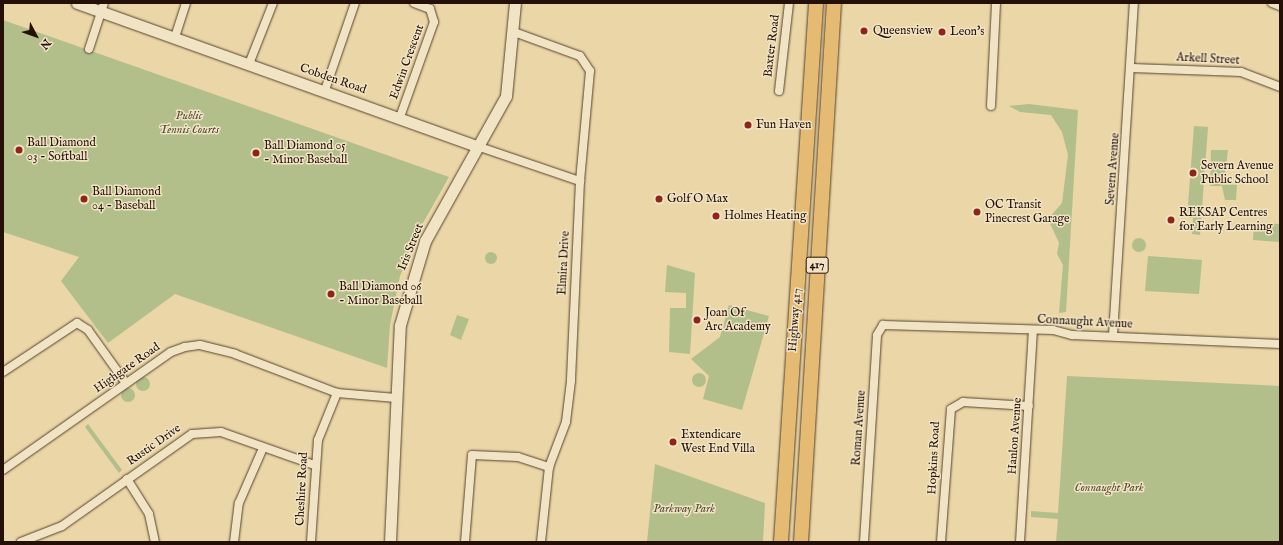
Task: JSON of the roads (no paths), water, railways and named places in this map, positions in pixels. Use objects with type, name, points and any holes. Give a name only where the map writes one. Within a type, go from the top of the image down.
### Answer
[{"type":"highway","name":"Highway 417","points":[[781,542],[816,3]]},
{"type":"highway","name":"417","points":[[801,542],[834,3]]},
{"type":"street","name":"Cobden Road","points":[[76,3],[102,7],[175,37],[249,64],[325,90],[477,146],[580,181]]},
{"type":"street","points":[[175,37],[186,3]]},
{"type":"street","points":[[249,64],[273,3]]},
{"type":"street","points":[[325,90],[355,3]]},
{"type":"street","name":"Edwin Crescent","points":[[400,117],[434,22],[430,9],[414,3]]},
{"type":"street","name":"Iris Street","points":[[390,542],[400,325],[408,289],[425,240],[506,96],[514,32],[515,3]]},
{"type":"street","name":"Baxter Road","points":[[779,91],[789,3]]},
{"type":"street","points":[[991,106],[996,3]]},
{"type":"street","name":"Severn Avenue","points":[[1113,336],[1132,68],[1134,3]]},
{"type":"street","points":[[1272,3],[1280,6]]},
{"type":"street","points":[[89,49],[102,7]]},
{"type":"street","name":"Elmira Drive","points":[[514,32],[587,61],[589,86],[580,181],[567,417],[549,467],[541,542]]},
{"type":"street","name":"Arkell Street","points":[[1132,68],[1241,72],[1280,87]]},
{"type":"street","name":"Connaught Avenue","points":[[889,322],[1113,336],[1280,344]]},
{"type":"street","name":"Roman Avenue","points":[[864,542],[877,335],[883,324],[889,322]]},
{"type":"street","points":[[3,372],[77,323],[88,330],[126,383]]},
{"type":"street","name":"Hanlon Avenue","points":[[1020,542],[1033,331]]},
{"type":"street","name":"Highgate Road","points":[[3,470],[35,451],[126,383],[171,352],[200,345],[235,354],[337,393],[396,398]]},
{"type":"street","name":"Cheshire Road","points":[[311,542],[314,465],[318,440],[337,393]]},
{"type":"street","name":"Hopkins Road","points":[[941,542],[951,409],[963,402],[1029,406]]},
{"type":"street","name":"Rustic Drive","points":[[21,542],[62,526],[126,479],[192,434],[221,432],[314,465]]},
{"type":"street","points":[[234,542],[239,503],[263,448]]},
{"type":"street","points":[[465,542],[472,454],[518,457],[549,467]]},
{"type":"street","points":[[126,479],[149,514],[155,542]]},
{"type":"place","name":"Queensview","points":[[864,31]]},
{"type":"place","name":"Leon's","points":[[942,32]]},
{"type":"place","name":"Fun Haven","points":[[748,125]]},
{"type":"place","name":"Ball Diamond 03 - Softball","points":[[19,150]]},
{"type":"place","name":"Ball Diamond 05 - Minor Baseball","points":[[256,153]]},
{"type":"place","name":"Severn Avenue Public School","points":[[1193,173]]},
{"type":"place","name":"Ball Diamond 04 - Baseball","points":[[84,199]]},
{"type":"place","name":"Golf O Max","points":[[659,199]]},
{"type":"place","name":"OC Transit Pinecrest Garage","points":[[977,212]]},
{"type":"place","name":"Holmes Heating","points":[[716,216]]},
{"type":"place","name":"REKSAP Centres for Early Learning","points":[[1171,220]]},
{"type":"place","name":"Ball Diamond 06 - Minor Baseball","points":[[331,294]]},
{"type":"place","name":"Joan Of Arc Academy","points":[[697,320]]},
{"type":"place","name":"Extendicare West End Villa","points":[[673,442]]},
{"type":"park label","name":"Public Tennis Courts","points":[[189,123]]},
{"type":"park label","name":"Connaught Park","points":[[1109,488]]},
{"type":"park label","name":"Parkway Park","points":[[684,509]]}]
